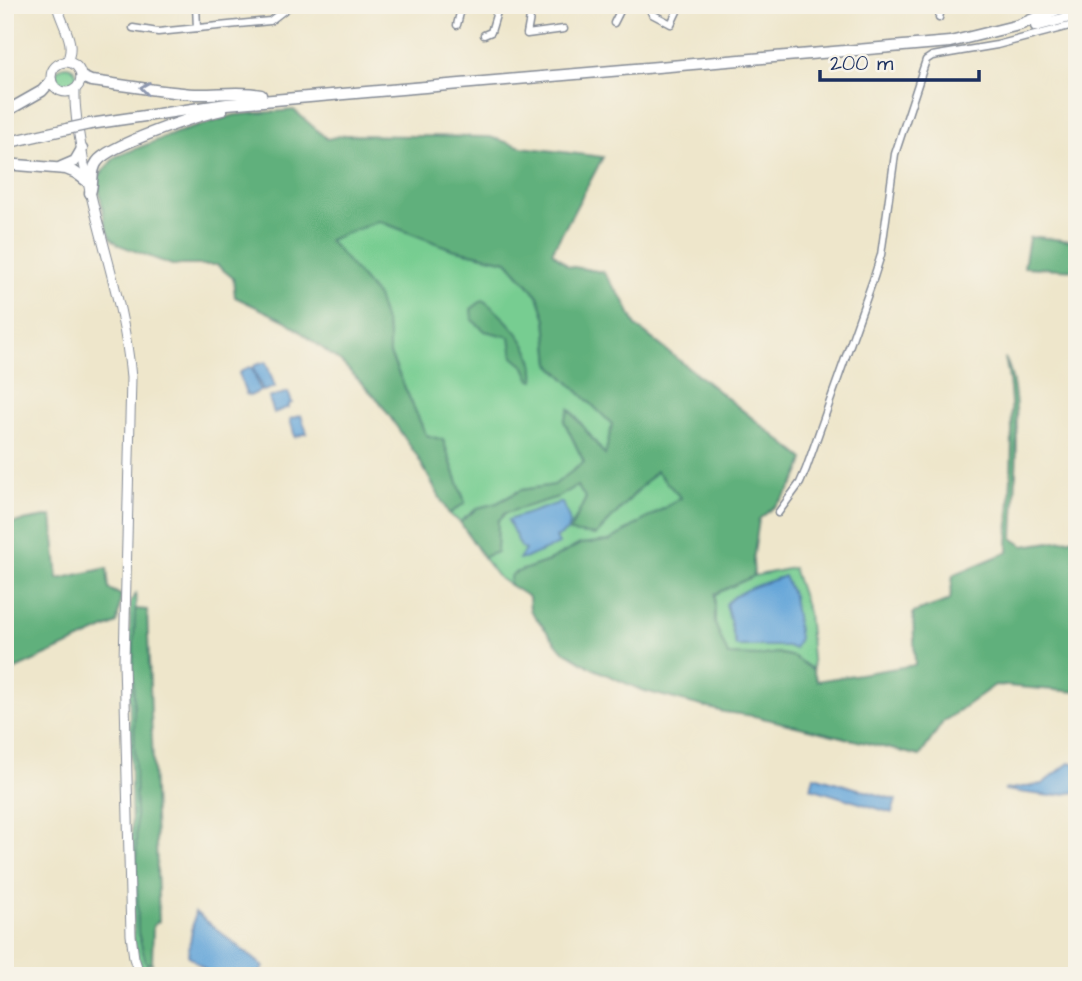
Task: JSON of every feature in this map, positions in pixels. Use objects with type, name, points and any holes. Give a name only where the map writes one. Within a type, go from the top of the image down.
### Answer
[{"type":"highway","points":[[5,136],[261,98],[925,38],[980,29],[1052,5]]},
{"type":"highway","points":[[82,77],[91,81],[178,93],[247,92],[261,98],[925,45],[982,36],[1019,26],[1068,5]]},
{"type":"highway","points":[[982,36],[997,36],[1077,15]]},
{"type":"highway","points":[[5,112],[42,92],[51,81]]},
{"type":"highway","points":[[58,168],[75,161],[81,146],[108,151],[210,113],[249,107],[261,98]]},
{"type":"highway","points":[[5,143],[66,126]]},
{"type":"highway","points":[[89,188],[95,165],[108,151]]},
{"type":"highway","points":[[5,164],[71,170],[89,188]]},
{"type":"main road","points":[[57,5],[72,49],[72,63],[82,77],[80,84],[71,91],[59,90],[51,81],[52,72],[55,66],[72,63]]},
{"type":"main road","points":[[501,5],[531,12],[547,11],[558,5]]},
{"type":"main road","points":[[71,91],[89,188],[127,347],[131,378],[125,674],[131,935],[140,976]]},
{"type":"street","points":[[195,5],[197,28]]},
{"type":"street","points":[[133,28],[158,32],[270,21],[291,5]]},
{"type":"street","points":[[457,25],[462,5]]},
{"type":"street","points":[[484,35],[491,32],[501,5]]},
{"type":"street","points":[[614,23],[623,5]]},
{"type":"street","points":[[648,5],[652,14],[671,23],[680,5]]},
{"type":"street","points":[[939,18],[943,5]]},
{"type":"street","points":[[531,12],[527,34],[564,29]]},
{"type":"street","points":[[778,513],[807,469],[881,255],[897,145],[926,60],[1077,24]]},
{"type":"green space","points":[[66,66],[76,73],[77,77],[70,87],[66,88],[56,81],[55,77],[62,67]]},
{"type":"green space","points":[[294,110],[327,139],[344,135],[490,137],[522,147],[603,157],[552,252],[568,266],[603,272],[624,301],[636,326],[804,459],[797,478],[787,493],[759,519],[753,561],[754,576],[715,594],[715,624],[728,655],[759,656],[777,653],[794,657],[813,670],[817,681],[915,665],[913,613],[950,600],[953,575],[1008,552],[1012,428],[1005,358],[1011,375],[1017,420],[1013,539],[1024,546],[1077,538],[1077,692],[995,685],[943,722],[920,756],[754,716],[724,712],[641,690],[592,668],[561,649],[530,610],[529,597],[510,585],[510,577],[514,573],[549,561],[580,544],[609,541],[681,498],[656,471],[596,535],[569,532],[586,498],[577,486],[558,497],[505,513],[498,521],[497,552],[483,557],[460,522],[478,508],[497,503],[521,490],[554,485],[584,462],[564,421],[569,409],[605,455],[612,424],[550,364],[546,319],[538,296],[507,261],[452,249],[379,221],[329,240],[377,296],[389,335],[389,352],[426,435],[443,440],[465,503],[449,514],[417,456],[379,401],[342,363],[286,321],[235,297],[233,278],[217,265],[172,265],[119,245],[111,238],[105,223],[97,178],[115,157],[176,133],[235,115]]},
{"type":"green space","points":[[379,221],[452,249],[507,261],[538,296],[546,319],[550,364],[612,424],[606,456],[570,409],[564,421],[584,462],[554,486],[521,490],[497,503],[478,508],[460,522],[449,514],[465,502],[443,440],[426,435],[389,352],[389,335],[328,240]]},
{"type":"green space","points":[[1029,238],[1077,242],[1077,270],[1024,267]]},
{"type":"green space","points":[[483,300],[510,325],[526,345],[534,368],[534,380],[531,380],[525,367],[513,357],[510,337],[485,331],[472,320],[471,309]]},
{"type":"green space","points":[[657,470],[681,498],[609,541],[580,544],[549,561],[514,573],[510,577],[510,585],[499,578],[483,557],[497,552],[498,521],[505,513],[558,497],[577,486],[586,498],[569,532],[596,535]]},
{"type":"green space","points":[[52,516],[58,579],[107,568],[109,589],[121,595],[117,623],[5,674],[5,524]]},
{"type":"green space","points":[[793,568],[808,612],[813,670],[794,657],[777,653],[759,656],[728,655],[715,624],[715,594],[754,576]]},
{"type":"green space","points":[[136,594],[133,665],[138,933],[151,976],[143,976],[134,938],[129,661],[131,601]]},
{"type":"green space","points":[[135,609],[147,610],[159,921],[153,926],[152,964],[146,963],[138,933],[133,665]]},
{"type":"water","points":[[266,362],[275,387],[263,391],[253,368]]},
{"type":"water","points":[[252,368],[260,391],[250,396],[246,394],[239,373]]},
{"type":"water","points":[[288,392],[292,403],[274,413],[269,398]]},
{"type":"water","points":[[301,415],[307,433],[295,437],[290,419]]},
{"type":"water","points":[[562,503],[570,524],[567,531],[556,538],[559,544],[519,559],[525,550],[508,520]]},
{"type":"water","points":[[784,576],[793,596],[799,638],[794,649],[787,646],[736,646],[726,604],[745,590]]},
{"type":"water","points":[[1069,763],[1077,763],[1077,792],[1050,796],[1004,790],[1042,784]]},
{"type":"water","points":[[814,776],[896,800],[892,813],[811,788]]},
{"type":"water","points":[[195,912],[264,967],[257,976],[213,976],[188,955]]}]
